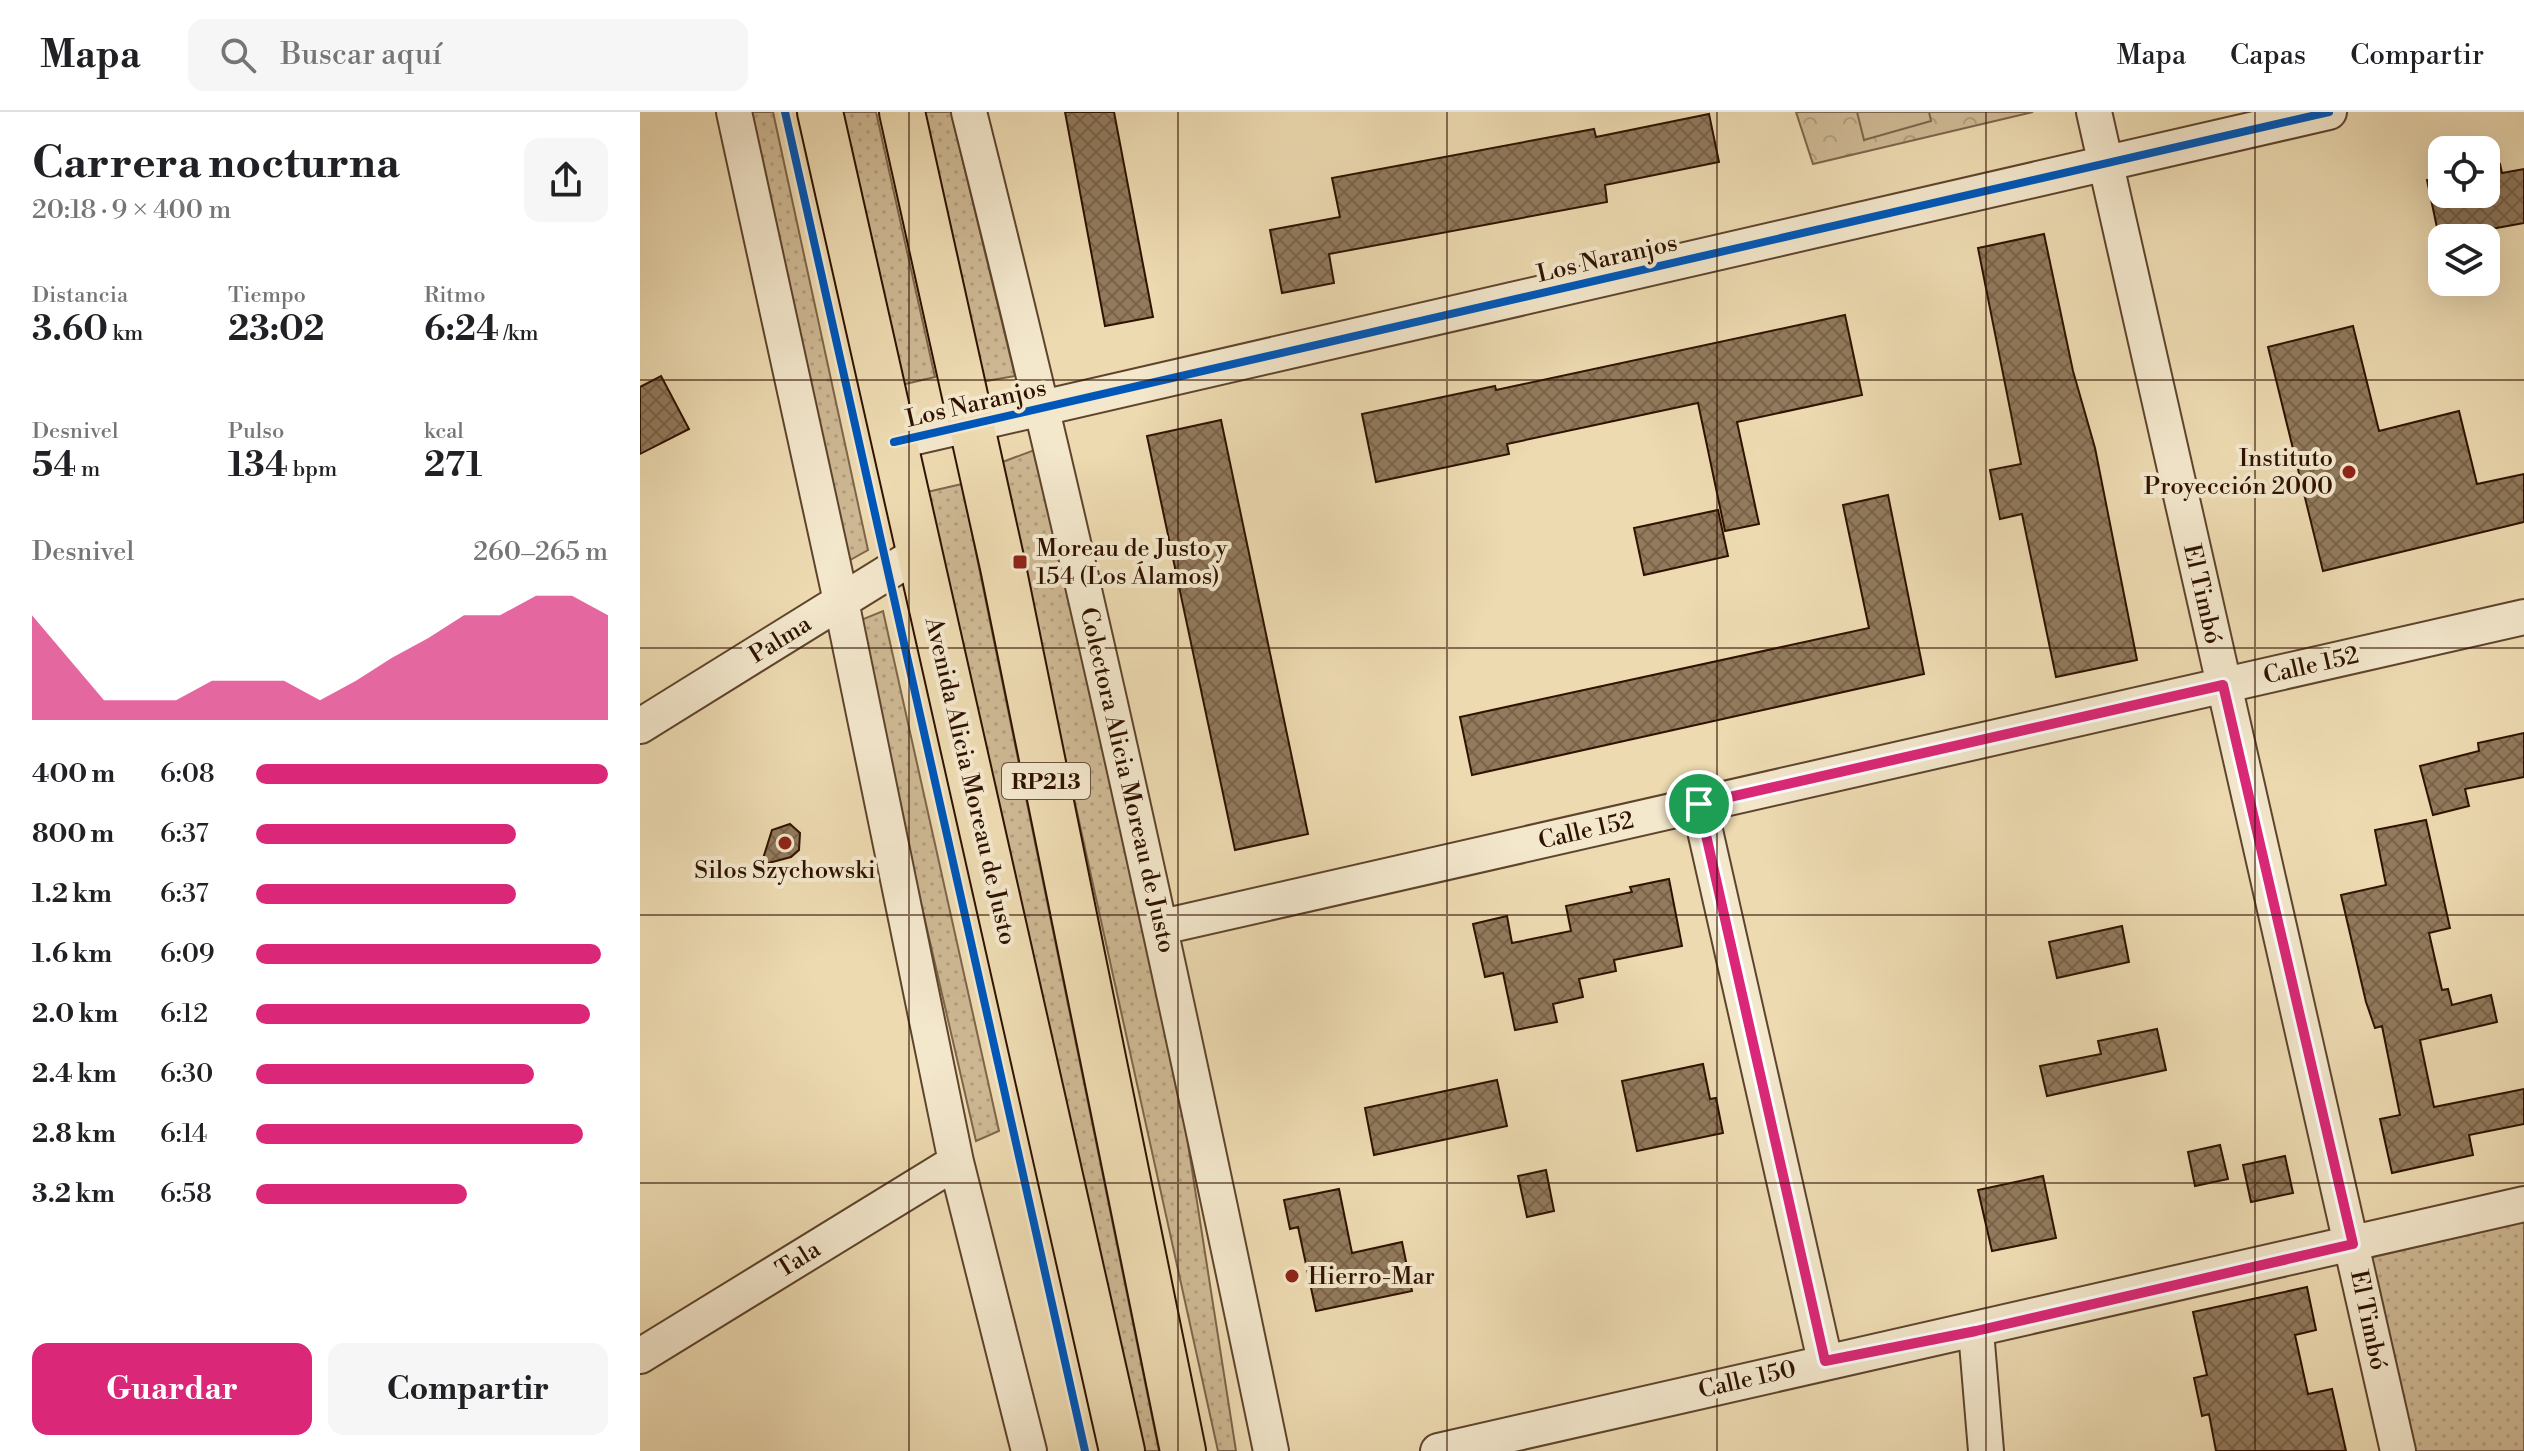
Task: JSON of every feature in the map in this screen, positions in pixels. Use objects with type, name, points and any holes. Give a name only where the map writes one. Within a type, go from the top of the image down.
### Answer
[{"type":"main road","name":"Avenida Alicia Moreau de Justo","points":[[820,112],[1122,1451]]},
{"type":"main road","name":"RP213","points":[[902,112],[971,424],[1183,1451]]},
{"type":"street","points":[[734,112],[841,601],[956,1162],[1029,1451]]},
{"type":"street","name":"Colectora Alicia Moreau de Justo","points":[[969,112],[1043,408],[1162,927],[1271,1451]]},
{"type":"street","name":"El Timbó","points":[[2094,112],[2398,1451]]},
{"type":"street","name":"Los Naranjos","points":[[894,442],[2329,112]]},
{"type":"street","name":"Palma","points":[[640,726],[919,553]]},
{"type":"street","name":"Calle 152","points":[[1162,927],[2524,617]]},
{"type":"street","points":[[1699,804],[1825,1361]]},
{"type":"street","name":"Tala","points":[[640,1356],[956,1162]]},
{"type":"street","name":"Calle 150","points":[[1438,1451],[2524,1204]]},
{"type":"street","points":[[1976,1331],[1986,1451]]},
{"type":"green space","points":[[745,112],[773,112],[868,550],[843,564]]},
{"type":"green space","points":[[838,112],[876,112],[935,377],[897,386]]},
{"type":"green space","points":[[917,112],[951,112],[1015,376],[975,383]]},
{"type":"green space","points":[[1796,112],[2033,112],[1813,164]]},
{"type":"green space","points":[[1857,112],[1929,112],[1931,121],[1864,140]]},
{"type":"green space","points":[[1037,449],[1180,1093],[1236,1451],[1218,1451],[1000,463]]},
{"type":"green space","points":[[962,484],[1159,1451],[1140,1451],[927,492]]},
{"type":"green space","points":[[883,611],[999,1131],[976,1141],[856,622]]},
{"type":"green space","points":[[2524,1222],[2524,1451],[2408,1451],[2365,1259]]},
{"type":"building","points":[[1065,112],[1114,112],[1153,317],[1105,326]]},
{"type":"building","points":[[1709,114],[1719,162],[1605,185],[1607,202],[1329,254],[1334,283],[1282,293],[1270,230],[1340,217],[1332,178],[1594,129],[1596,137]]},
{"type":"building","points":[[2500,164],[2502,173],[2524,169],[2524,223],[2500,227],[2500,224],[2436,224],[2433,208],[2500,208]]},
{"type":"building","points":[[2044,234],[2073,371],[2095,448],[2137,660],[2056,677],[2022,514],[2000,519],[1990,470],[2021,464],[1978,248]]},
{"type":"building","points":[[1845,315],[1862,395],[1737,422],[1759,524],[1725,531],[1698,403],[1507,444],[1509,454],[1376,482],[1362,414],[1495,386],[1496,390]]},
{"type":"building","points":[[2353,326],[2379,431],[2459,411],[2477,484],[2524,474],[2524,522],[2323,571],[2268,347]]},
{"type":"building","points":[[661,376],[689,429],[640,454],[640,387]]},
{"type":"building","points":[[1221,420],[1308,834],[1235,850],[1147,436]]},
{"type":"building","points":[[1888,495],[1924,674],[1472,775],[1460,717],[1869,628],[1843,505]]},
{"type":"building","points":[[1718,510],[1728,556],[1644,575],[1634,528]]},
{"type":"building","points":[[2524,733],[2524,777],[2465,789],[2469,806],[2433,815],[2420,766],[2479,751],[2478,743]]},
{"type":"building","points":[[2426,820],[2450,928],[2429,933],[2442,990],[2448,989],[2452,1005],[2491,995],[2497,1022],[2420,1040],[2434,1107],[2524,1089],[2524,1124],[2469,1135],[2473,1155],[2392,1173],[2380,1119],[2400,1115],[2382,1026],[2375,1028],[2366,1002],[2341,895],[2386,885],[2375,830]]},
{"type":"building","name":"Silos Szychowski","points":[[790,824],[800,833],[799,850],[791,857],[761,865],[772,830]]},
{"type":"building","points":[[1669,879],[1682,946],[1614,960],[1616,971],[1579,979],[1583,997],[1553,1004],[1557,1022],[1515,1030],[1503,973],[1485,977],[1473,924],[1507,916],[1512,943],[1571,931],[1566,906],[1632,892],[1630,887]]},
{"type":"building","points":[[2122,926],[2129,962],[2057,978],[2049,942]]},
{"type":"building","points":[[2157,1029],[2166,1070],[2047,1096],[2040,1066],[2101,1054],[2098,1041]]},
{"type":"building","points":[[1703,1064],[1710,1099],[1716,1098],[1723,1133],[1637,1151],[1622,1081]]},
{"type":"building","points":[[1497,1080],[1507,1126],[1374,1155],[1365,1108]]},
{"type":"building","points":[[2220,1145],[2228,1179],[2195,1186],[2188,1152]]},
{"type":"building","points":[[2285,1156],[2293,1193],[2251,1202],[2243,1165]]},
{"type":"building","points":[[1546,1170],[1554,1211],[1527,1217],[1518,1176]]},
{"type":"building","points":[[2043,1176],[2056,1238],[1992,1251],[1978,1190]]},
{"type":"building","points":[[1339,1189],[1352,1253],[1402,1242],[1412,1291],[1316,1311],[1298,1227],[1290,1229],[1284,1200]]},
{"type":"building","points":[[2307,1287],[2316,1330],[2295,1335],[2308,1394],[2332,1389],[2346,1451],[2216,1451],[2209,1414],[2202,1416],[2194,1378],[2207,1375],[2193,1312]]},
{"type":"cycle path","points":[[785,112],[1085,1451]]},
{"type":"cycle path","points":[[894,442],[2329,112]]},
{"type":"place","name":"Instituto Proyección 2000","points":[[2349,472]]},
{"type":"place","name":"Moreau de Justo y 154 (Los Álamos)","points":[[1020,562]]},
{"type":"place","name":"Silos Szychowski","points":[[785,843]]},
{"type":"place","name":"Hierro-Mar","points":[[1292,1276]]},
{"type":"route","points":[[2223,685],[2353,1244],[1976,1331],[1825,1361],[1699,804],[2223,685]]}]
